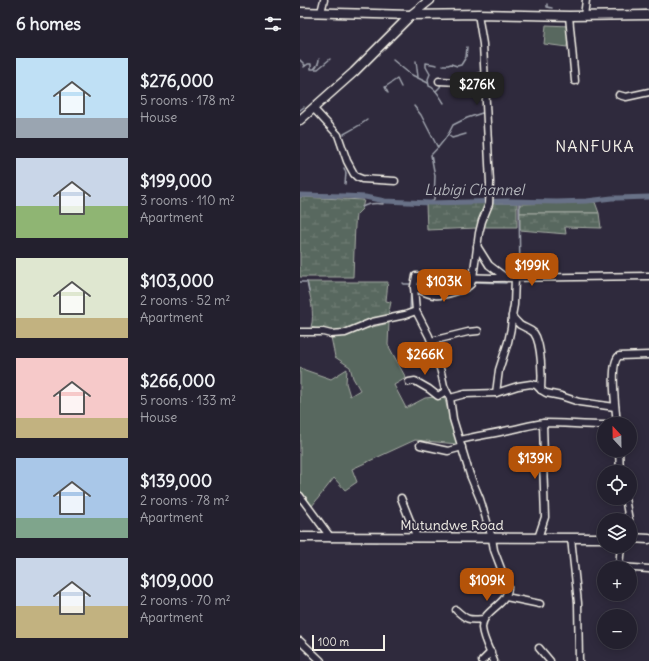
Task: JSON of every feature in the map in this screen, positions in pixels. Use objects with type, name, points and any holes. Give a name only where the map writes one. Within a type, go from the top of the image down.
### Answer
[{"type":"main road","points":[[300,120],[354,72],[411,15],[430,0]]},
{"type":"main road","points":[[300,12],[411,15],[649,15]]},
{"type":"main road","name":"Mutundwe Road","points":[[300,538],[597,538]]},
{"type":"main road","points":[[637,538],[649,539]]},
{"type":"street","points":[[320,12],[324,0]]},
{"type":"street","points":[[584,16],[586,0]]},
{"type":"street","points":[[414,287],[435,296],[451,293],[468,286],[472,281],[479,233],[490,198],[483,44],[478,14]]},
{"type":"street","points":[[569,16],[575,80]]},
{"type":"street","points":[[439,81],[459,82],[484,76]]},
{"type":"street","points":[[619,95],[626,97],[649,92]]},
{"type":"street","points":[[313,108],[338,135],[348,161],[357,177],[362,179],[395,181]]},
{"type":"street","points":[[477,246],[489,265],[506,278]]},
{"type":"street","points":[[494,661],[482,627],[484,620],[490,611],[506,597],[508,586],[494,550],[492,538],[480,499],[470,475],[453,419],[450,398],[444,386],[431,341],[416,311],[414,287],[416,276],[472,281],[506,278],[649,276]]},
{"type":"street","points":[[496,393],[499,370],[510,336],[514,305],[515,278]]},
{"type":"street","points":[[300,332],[323,332],[331,334],[345,333],[372,322],[405,315],[416,311]]},
{"type":"street","points":[[512,316],[535,335],[541,361],[541,390]]},
{"type":"street","points":[[431,341],[478,331]]},
{"type":"street","points":[[616,417],[614,379],[614,364],[616,358],[619,356],[649,355]]},
{"type":"street","points":[[409,382],[415,381],[438,396],[446,391]]},
{"type":"street","points":[[450,398],[465,394],[496,393],[518,386],[531,384],[536,385],[546,393],[579,402],[615,407]]},
{"type":"street","points":[[460,440],[543,423],[597,425]]},
{"type":"street","points":[[538,538],[545,516],[543,423]]},
{"type":"street","points":[[420,446],[444,450],[462,447]]},
{"type":"street","points":[[300,496],[331,538]]},
{"type":"street","points":[[400,498],[417,538]]},
{"type":"street","points":[[571,538],[578,604],[579,661]]},
{"type":"street","points":[[620,553],[620,567],[649,570]]},
{"type":"street","points":[[506,597],[540,604]]},
{"type":"street","points":[[456,610],[469,620],[484,620]]},
{"type":"street","points":[[300,641],[321,661]]},
{"type":"street","points":[[539,648],[550,661]]},
{"type":"street","points":[[482,661],[491,652]]},
{"type":"green space","points":[[546,25],[569,26],[567,47],[544,44]]},
{"type":"green space","points":[[300,197],[364,200],[362,209],[356,215],[353,277],[300,277]]},
{"type":"green space","points":[[595,202],[599,213],[520,213],[520,204]]},
{"type":"green space","points":[[488,203],[480,217],[477,228],[427,230],[426,204]]},
{"type":"green space","points":[[491,203],[517,203],[517,227],[482,227]]},
{"type":"green space","points":[[520,213],[599,213],[601,228],[565,227],[566,234],[520,230]]},
{"type":"green space","points":[[307,282],[388,282],[386,301],[391,302],[388,316],[353,328],[331,333],[311,327],[311,298]]},
{"type":"green space","points":[[389,323],[388,345],[406,378],[394,385],[406,408],[425,398],[444,396],[457,444],[415,440],[352,469],[357,482],[345,490],[334,478],[312,506],[300,490],[300,367],[331,379],[347,369],[346,383],[350,396],[360,390],[353,378],[350,367],[335,357],[331,337]]},
{"type":"waterway","points":[[547,4],[547,7],[552,8]]},
{"type":"waterway","points":[[636,11],[649,10]]},
{"type":"waterway","points":[[621,11],[627,11]]},
{"type":"waterway","points":[[443,65],[461,65],[466,57],[467,47]]},
{"type":"waterway","points":[[300,60],[305,65],[304,67],[311,64],[311,69],[314,69],[318,64],[319,59]]},
{"type":"waterway","points":[[315,69],[318,69],[330,59]]},
{"type":"waterway","points":[[393,60],[410,74],[428,83]]},
{"type":"waterway","points":[[416,61],[418,77]]},
{"type":"waterway","points":[[437,65],[426,63],[426,67],[430,74],[428,79],[429,86],[436,91],[444,103]]},
{"type":"waterway","points":[[388,93],[385,87],[397,79],[401,87]]},
{"type":"waterway","points":[[436,91],[440,87],[441,83]]},
{"type":"waterway","points":[[414,106],[421,115],[438,148]]},
{"type":"waterway","points":[[300,110],[304,107]]},
{"type":"waterway","points":[[430,203],[434,199],[435,176],[431,155],[444,141],[453,125],[467,118],[485,112]]},
{"type":"waterway","points":[[344,134],[367,120]]},
{"type":"waterway","points":[[448,135],[452,138],[466,134]]},
{"type":"waterway","points":[[344,168],[346,173],[345,184]]},
{"type":"waterway","name":"Lubigi Channel","points":[[300,195],[365,197],[385,201],[430,203],[508,201],[557,202],[649,197]]},
{"type":"waterway","points":[[362,207],[378,203],[383,204],[383,200]]},
{"type":"waterway","points":[[519,201],[520,275]]},
{"type":"waterway","points":[[417,285],[419,282],[458,281]]},
{"type":"waterway","points":[[462,281],[470,281]]},
{"type":"waterway","points":[[300,282],[307,282],[309,292]]},
{"type":"waterway","points":[[449,282],[449,291]]},
{"type":"waterway","points":[[474,282],[506,283]]},
{"type":"waterway","points":[[403,283],[410,284],[411,286],[410,310]]},
{"type":"waterway","points":[[300,533],[325,533]]},
{"type":"waterway","points":[[330,533],[342,533]]},
{"type":"waterway","points":[[303,541],[331,541]]},
{"type":"waterway","points":[[335,541],[377,542]]},
{"type":"district","name":"NANFUKA","points":[[595,146]]}]
